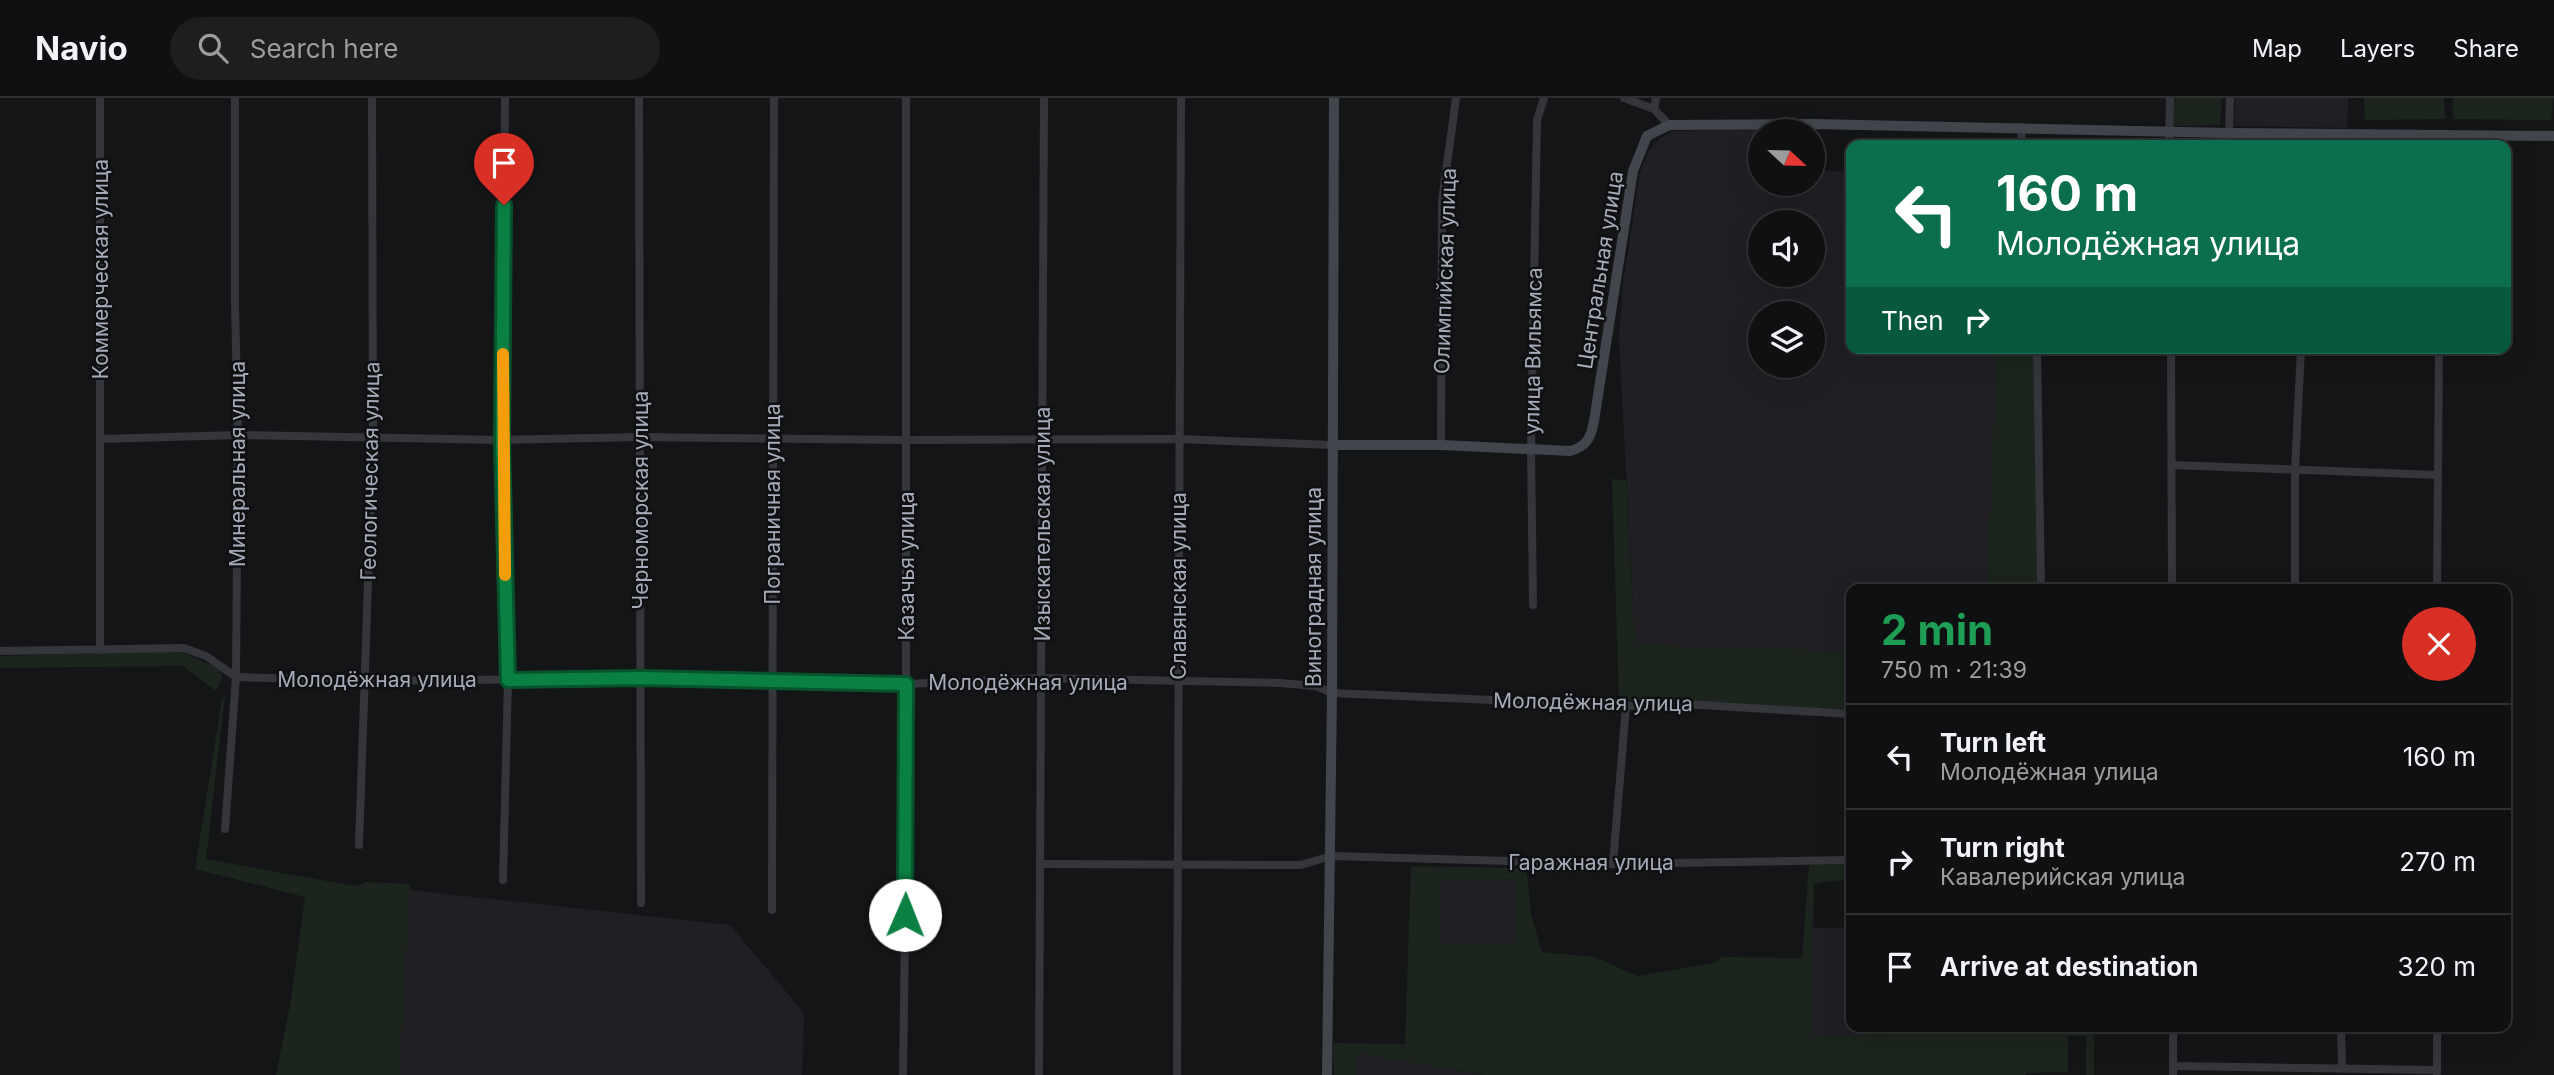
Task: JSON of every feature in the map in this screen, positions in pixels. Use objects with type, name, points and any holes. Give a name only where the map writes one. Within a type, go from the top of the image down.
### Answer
[{"type":"street","name":"Коммерческая улица","points":[[100,98],[100,650]]},
{"type":"street","name":"Минеральная улица","points":[[225,829],[236,677],[238,435],[235,98]]},
{"type":"street","name":"Геологическая улица","points":[[359,845],[373,437],[372,98]]},
{"type":"street","points":[[503,880],[508,680],[502,440],[505,98]]},
{"type":"street","name":"Черноморская улица","points":[[639,98],[641,903]]},
{"type":"street","name":"Пограничная улица","points":[[772,909],[774,98]]},
{"type":"street","name":"Казачья улица","points":[[903,1075],[906,98]]},
{"type":"street","name":"Изыскательская улица","points":[[1039,1075],[1044,98]]},
{"type":"street","name":"Славянская улица","points":[[1177,1075],[1181,98]]},
{"type":"street","name":"Виноградная улица","points":[[1327,1075],[1331,856],[1334,98]]},
{"type":"street","name":"Олимпийская улица","points":[[1441,445],[1443,201],[1456,98]]},
{"type":"street","name":"улица Вильямса","points":[[1533,605],[1531,448],[1537,120],[1545,98]]},
{"type":"street","points":[[1624,98],[1654,109],[1669,124],[2021,127],[2441,140],[2554,136]]},
{"type":"street","points":[[1654,109],[1656,98]]},
{"type":"street","points":[[2169,98],[2169,140]]},
{"type":"street","points":[[2229,133],[2230,98]]},
{"type":"street","name":"Центральная улица","points":[[1332,445],[1441,445],[1570,452],[1587,443],[1592,433],[1633,171],[1647,136],[1669,124]]},
{"type":"street","points":[[2021,127],[2022,140]]},
{"type":"street","points":[[2037,354],[2041,584]]},
{"type":"street","points":[[2171,354],[2172,584]]},
{"type":"street","points":[[2295,584],[2295,470],[2301,354]]},
{"type":"street","points":[[2437,584],[2439,354]]},
{"type":"street","points":[[100,439],[238,435],[502,440],[639,437],[1179,439],[1332,445]]},
{"type":"street","points":[[2172,465],[2437,475]]},
{"type":"street","points":[[0,651],[184,648],[206,656],[236,677]]},
{"type":"street","name":"Молодёжная улица","points":[[236,677],[364,681],[641,678],[906,684],[1041,678],[1178,683],[1280,683],[1316,686],[1332,693],[1626,706],[1684,704],[1846,714]]},
{"type":"street","points":[[1613,864],[1626,706]]},
{"type":"street","name":"Гаражная улица","points":[[1041,864],[1301,865],[1331,856],[1613,864],[1846,860]]},
{"type":"street","points":[[2173,1032],[2173,1070],[2342,1067],[2437,1072],[2437,1032]]},
{"type":"street","points":[[2341,1032],[2342,1067]]},
{"type":"shaded area","points":[[2174,98],[2222,98],[2220,125],[2173,126]]},
{"type":"shaded area","points":[[2235,98],[2348,98],[2347,128],[2234,126]]},
{"type":"shaded area","points":[[2364,98],[2444,98],[2445,119],[2365,120]]},
{"type":"shaded area","points":[[2453,98],[2554,98],[2551,120],[2453,119]]},
{"type":"shaded area","points":[[1748,129],[1748,196],[1825,196],[1825,171],[1846,172],[1846,354],[1997,354],[1987,584],[1846,584],[1846,651],[1635,645],[1619,338],[1623,284],[1640,172],[1648,152],[1659,139],[1673,131]]},
{"type":"shaded area","points":[[1997,354],[2033,354],[2037,584],[1987,584]]},
{"type":"shaded area","points":[[1612,479],[1626,480],[1635,645],[1846,651],[1846,710],[1651,699],[1619,703]]},
{"type":"shaded area","points":[[163,651],[184,653],[220,669],[222,678],[216,691],[183,666],[0,668],[0,656]]},
{"type":"shaded area","points":[[225,695],[206,859],[355,886],[366,882],[409,884],[399,1075],[276,1075],[291,1000],[305,897],[195,869],[222,699]]},
{"type":"shaded area","points":[[1809,865],[1846,866],[1846,880],[1814,883],[1811,1036],[2094,1032],[2094,1075],[2086,1075],[2086,1036],[2068,1036],[2068,1072],[2026,1075],[1482,1075],[1358,1053],[1356,1075],[1334,1075],[1333,1043],[1405,1044],[1411,866],[1515,868],[1527,873],[1531,914],[1542,952],[1595,957],[1637,976],[1714,963],[1722,957],[1802,958]],"holes":[[[1516,879],[1518,943],[1440,943],[1441,880]]]},
{"type":"shaded area","points":[[1516,879],[1518,943],[1440,943],[1440,880]]},
{"type":"shaded area","points":[[410,890],[730,925],[804,1013],[802,1075],[399,1075]]},
{"type":"shaded area","points":[[1812,928],[1846,928],[1846,1032],[1971,1032],[1811,1036]]},
{"type":"shaded area","points":[[1358,1053],[1481,1075],[1356,1075]]},
{"type":"slow traffic","points":[[503,354],[505,575]]},
{"type":"route","points":[[504,205],[502,440],[508,680],[641,678],[906,684],[905,915]]}]
